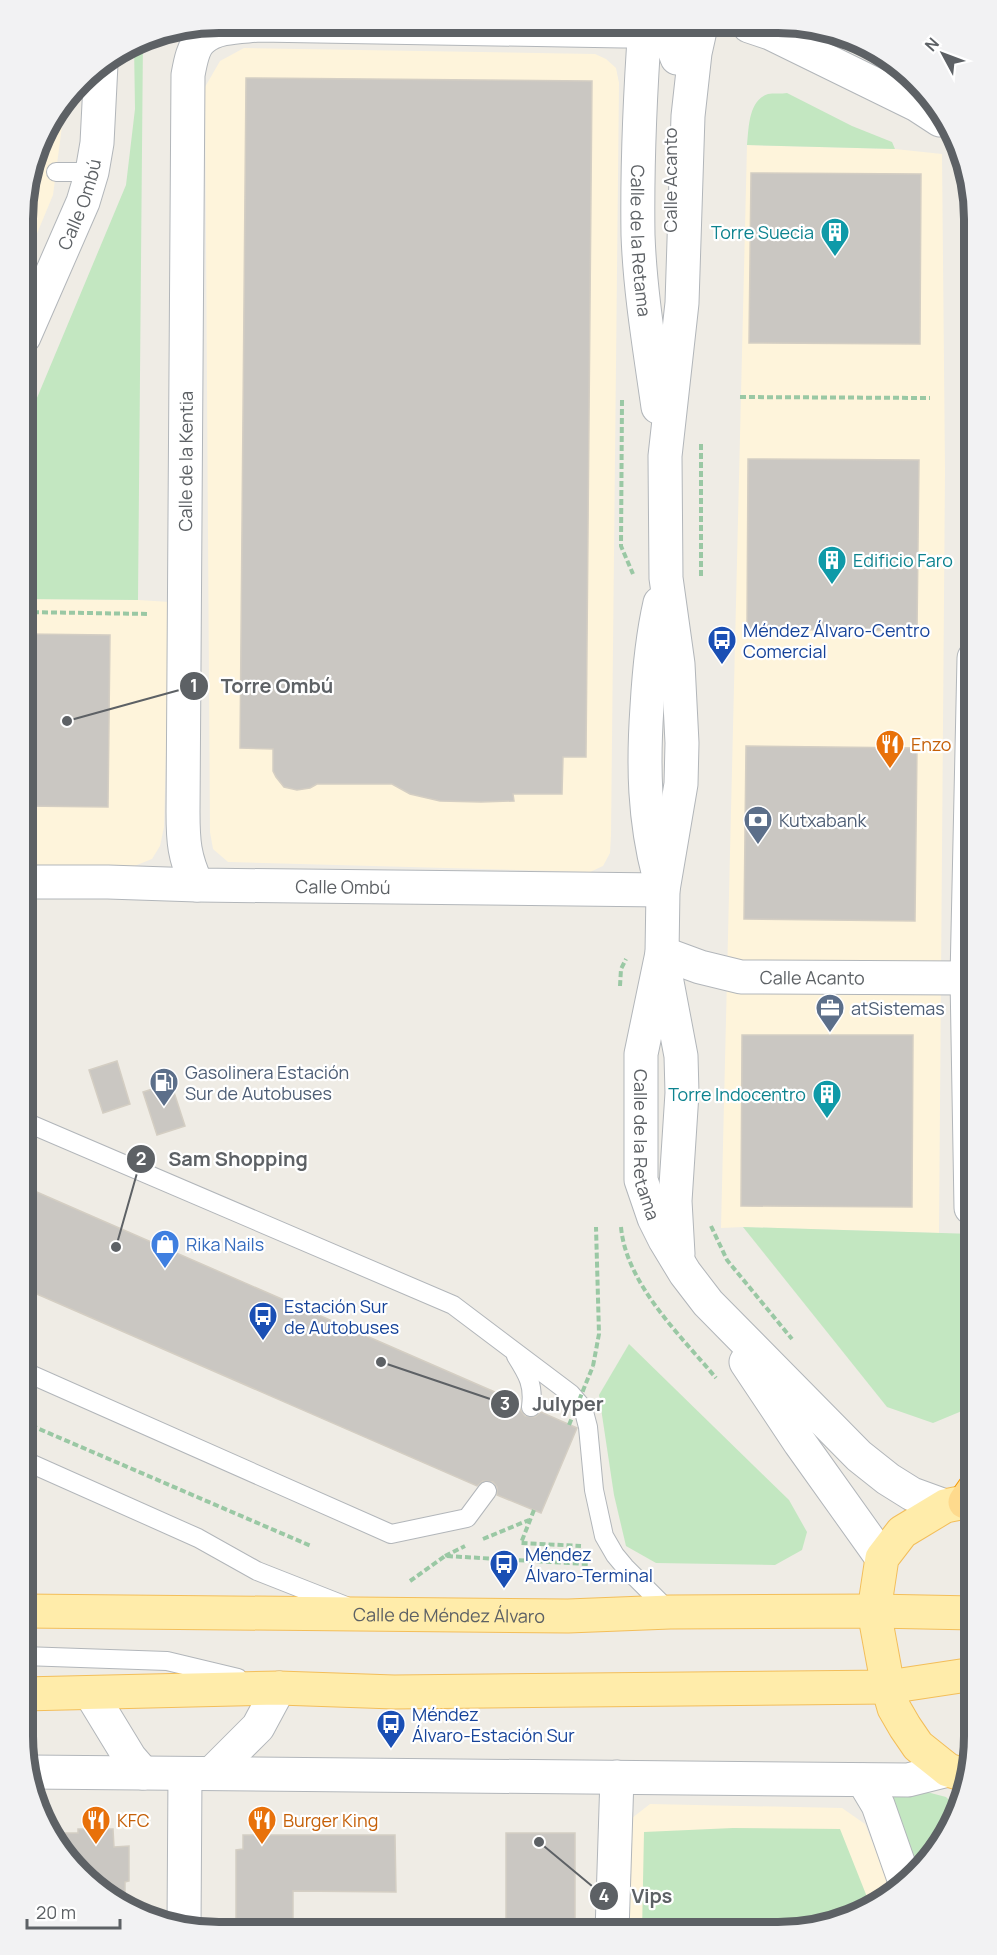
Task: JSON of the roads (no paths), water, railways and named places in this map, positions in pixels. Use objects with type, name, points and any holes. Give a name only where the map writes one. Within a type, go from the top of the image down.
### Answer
[{"type":"main road","points":[[958,1773],[918,1746],[894,1708],[888,1688],[874,1611],[882,1558],[902,1532],[964,1501]]},
{"type":"main road","name":"Calle de Méndez Álvaro","points":[[33,1611],[370,1616],[568,1616],[670,1612],[964,1613]]},
{"type":"main road","points":[[33,1694],[279,1688],[394,1692],[888,1688],[964,1676]]},
{"type":"street","name":"Calle de la Kentia","points":[[197,885],[187,863],[183,838],[188,75],[192,57],[201,39],[213,33]]},
{"type":"street","name":"Calle de la Retama","points":[[645,33],[641,92],[638,235],[645,310],[665,456]]},
{"type":"street","points":[[659,33],[666,37],[672,45],[677,58]]},
{"type":"street","name":"Calle Acanto","points":[[678,334],[669,278],[672,154],[670,115],[680,33]]},
{"type":"street","name":"Calle de la Retama","points":[[699,33],[688,116],[682,303],[665,456],[666,578],[654,627],[649,665],[643,768],[650,843],[663,890],[662,953],[681,1056],[682,1093],[675,1201],[678,1259],[800,1443],[882,1558]]},
{"type":"street","points":[[770,33],[917,105],[932,115]]},
{"type":"street","name":"Calle Ombú","points":[[33,317],[79,212],[92,172],[97,143],[100,76]]},
{"type":"street","name":"Calle Ombú","points":[[33,882],[663,890]]},
{"type":"street","name":"Calle Acanto","points":[[662,953],[700,967],[741,977],[964,978]]},
{"type":"street","name":"Calle de la Retama","points":[[708,1303],[859,1456],[888,1479],[912,1494],[964,1500]]},
{"type":"street","points":[[185,1918],[198,1774],[258,1727],[279,1688]]},
{"type":"street","points":[[91,1694],[130,1758],[143,1773]]},
{"type":"street","points":[[37,1772],[863,1780],[908,1780],[958,1773]]},
{"type":"street","points":[[612,1922],[617,1777]]},
{"type":"street","points":[[863,1780],[878,1805],[903,1873]]},
{"type":"lane","points":[[56,172],[92,172]]},
{"type":"lane","points":[[33,1125],[453,1305],[508,1345],[571,1394],[583,1408],[588,1427],[594,1490],[604,1536],[625,1567],[670,1612]]},
{"type":"lane","points":[[508,1345],[526,1370],[533,1392],[531,1407]]},
{"type":"lane","points":[[33,1375],[391,1534],[467,1518],[487,1491]]},
{"type":"lane","points":[[33,1469],[198,1539],[257,1571],[370,1616]]},
{"type":"lane","points":[[33,1656],[167,1661],[279,1688]]},
{"type":"place","name":"Torre Suecia","points":[[835,258]]},
{"type":"place","name":"Edificio Faro","points":[[832,586]]},
{"type":"place","name":"Méndez Álvaro-Centro Comercial","points":[[722,666]]},
{"type":"place","name":"Torre Ombú","points":[[67,721]]},
{"type":"place","name":"Enzo","points":[[890,770]]},
{"type":"place","name":"Kutxabank","points":[[758,846]]},
{"type":"place","name":"atSistemas","points":[[830,1034]]},
{"type":"place","name":"Gasolinera Estación Sur de Autobuses","points":[[164,1108]]},
{"type":"place","name":"Torre Indocentro","points":[[827,1120]]},
{"type":"place","name":"Sam Shopping","points":[[116,1247]]},
{"type":"place","name":"Rika Nails","points":[[165,1270]]},
{"type":"place","name":"Estación Sur de Autobuses","points":[[263,1342]]},
{"type":"place","name":"Julyper","points":[[381,1362]]},
{"type":"place","name":"Méndez Álvaro-Terminal","points":[[504,1590]]},
{"type":"place","name":"Méndez Álvaro-Estación Sur","points":[[391,1750]]},
{"type":"place","name":"Vips","points":[[539,1842]]},
{"type":"place","name":"KFC","points":[[96,1846]]},
{"type":"place","name":"Burger King","points":[[262,1846]]}]
